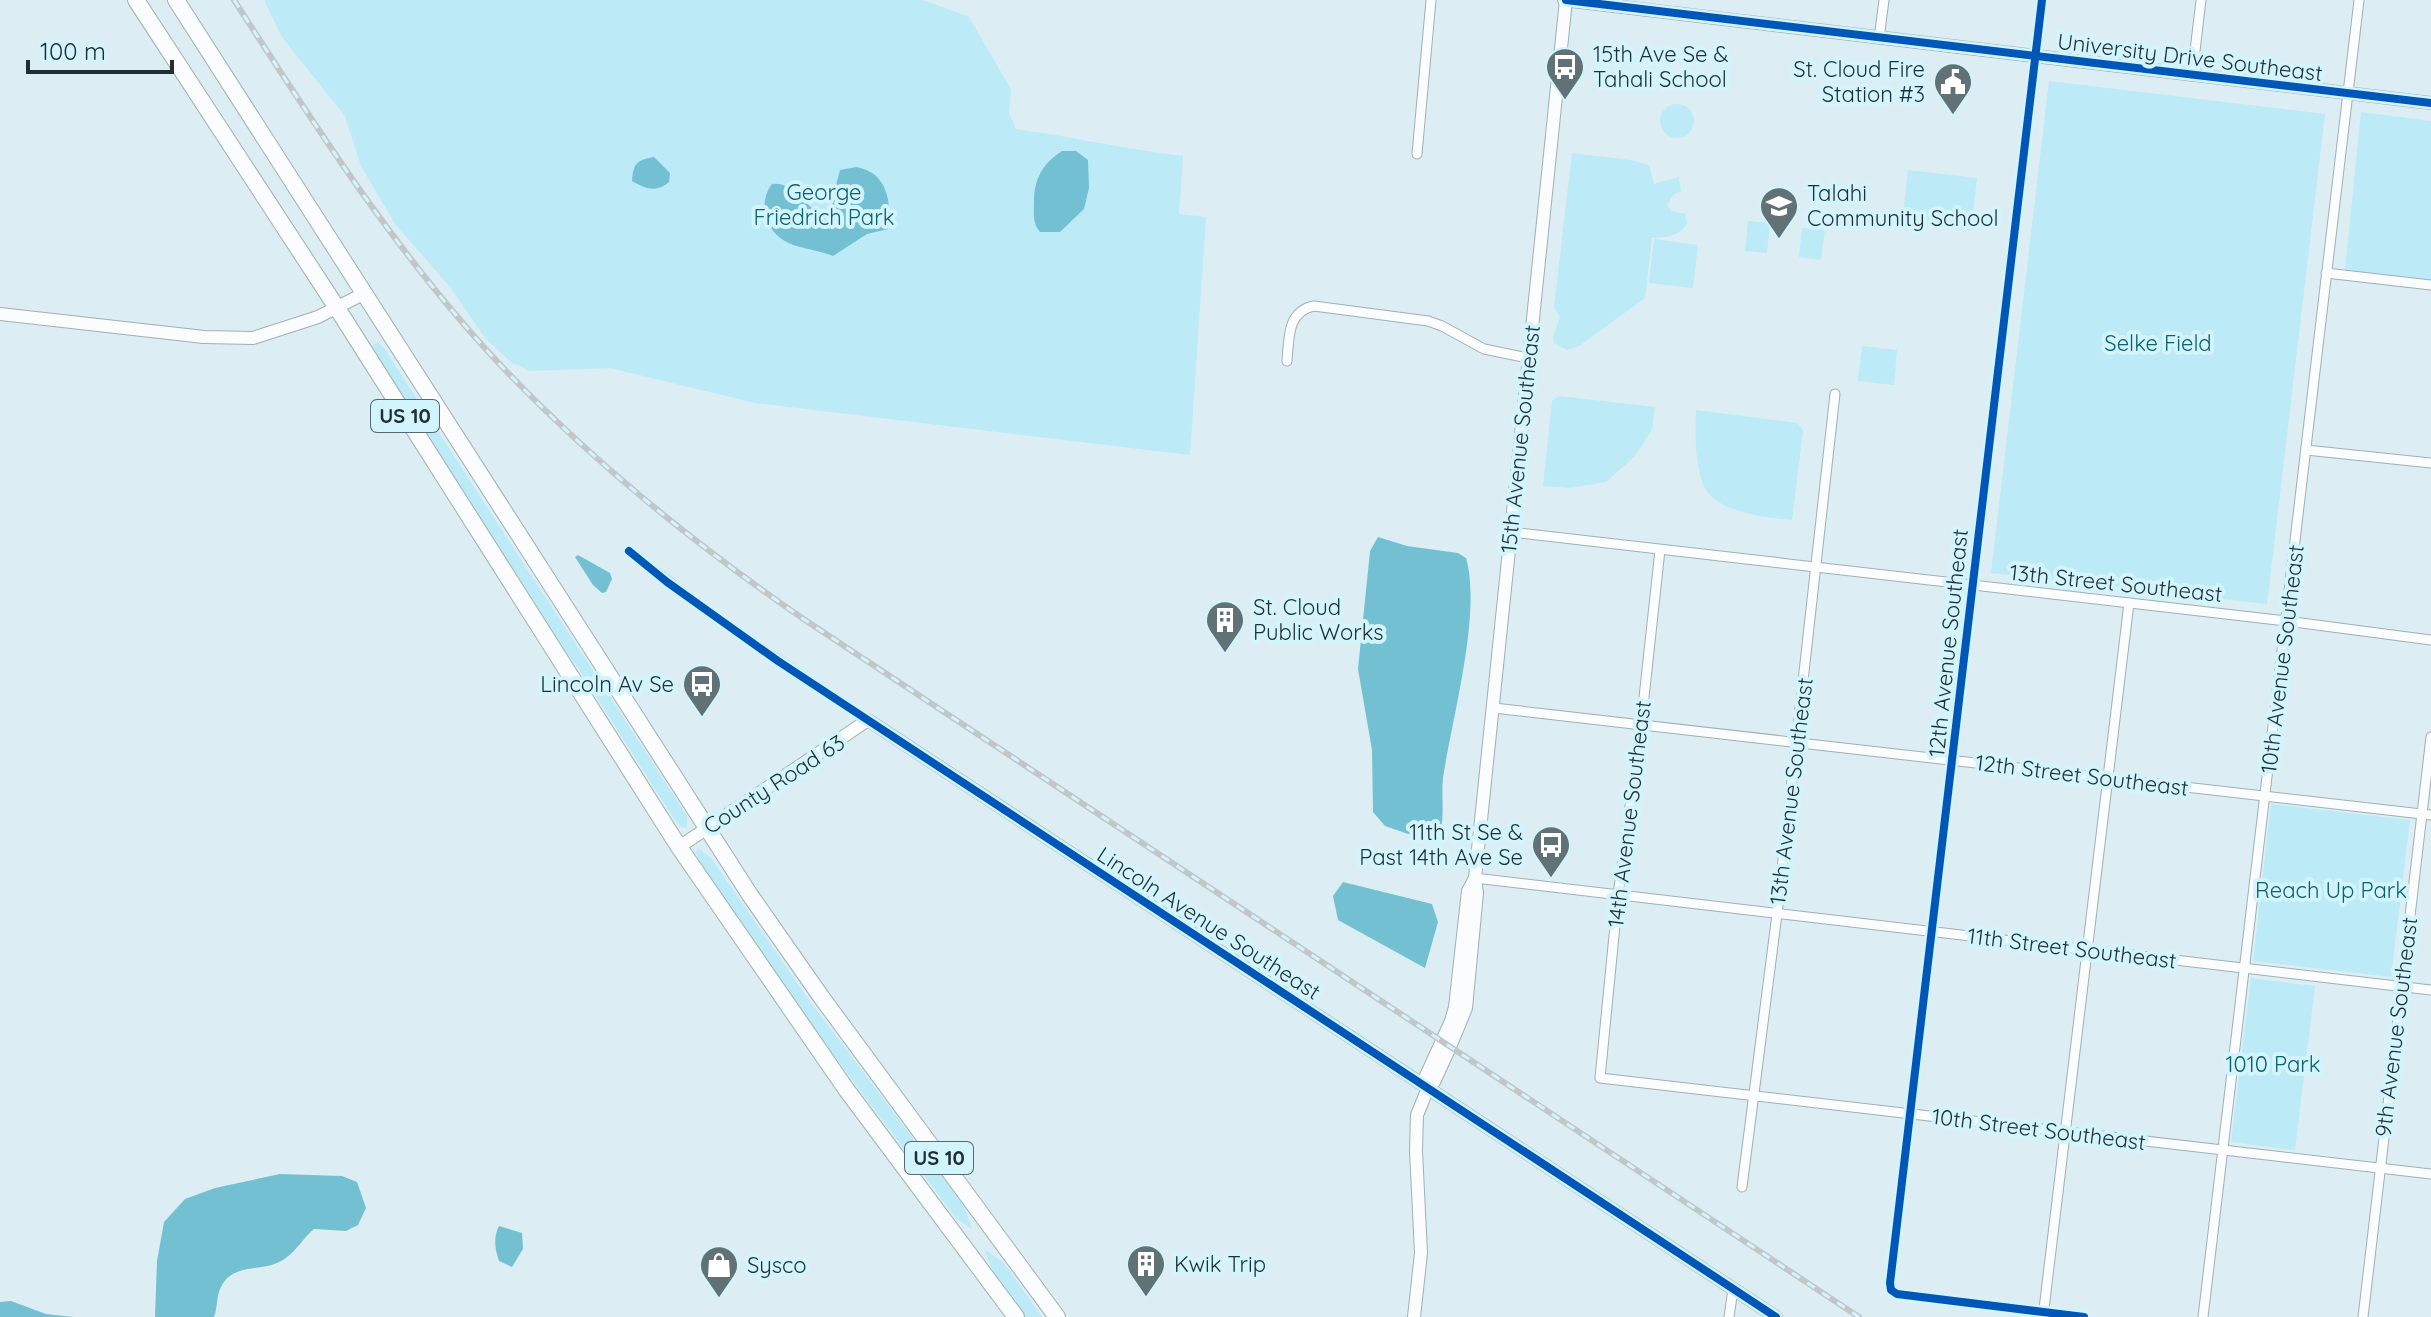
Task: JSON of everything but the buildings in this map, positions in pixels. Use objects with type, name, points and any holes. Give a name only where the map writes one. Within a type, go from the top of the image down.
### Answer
[{"type":"highway","name":"US 10","points":[[136,0],[337,308],[679,847],[837,1076],[1016,1317]]},
{"type":"highway","name":"US 10","points":[[176,0],[706,829],[822,998],[1057,1317]]},
{"type":"street","points":[[1417,154],[1431,0]]},
{"type":"street","name":"University Drive Southeast","points":[[1565,0],[2431,103]]},
{"type":"street","name":"15th Avenue Southeast","points":[[1414,1317],[1421,1253],[1417,1115],[1428,1088],[1425,1078],[1455,1007],[1468,891],[1475,878],[1565,0]]},
{"type":"street","points":[[1879,39],[1884,0]]},
{"type":"street","name":"12th Avenue Southeast","points":[[2042,0],[1909,1114],[1891,1290],[1897,1294],[2044,1314]]},
{"type":"street","points":[[2192,76],[2201,0]]},
{"type":"street","name":"10th Avenue Southeast","points":[[2203,1317],[2359,0]]},
{"type":"street","points":[[2326,273],[2431,285]]},
{"type":"street","points":[[0,314],[204,337],[253,338],[337,308],[365,293]]},
{"type":"street","points":[[1287,361],[1292,321],[1300,311],[1314,306],[1428,321],[1484,349],[1528,358]]},
{"type":"street","name":"13th Avenue Southeast","points":[[1742,1187],[1777,914],[1835,394]]},
{"type":"street","points":[[2306,450],[2431,463]]},
{"type":"street","name":"13th Street Southeast","points":[[1511,532],[2431,640]]},
{"type":"street","name":"14th Avenue Southeast","points":[[1600,1078],[1618,895],[1660,550]]},
{"type":"street","name":"Lincoln Avenue Southeast","points":[[629,551],[745,638],[1776,1317]]},
{"type":"street","points":[[2084,1317],[2044,1314],[2129,603]]},
{"type":"street","name":"12th Street Southeast","points":[[1494,708],[2426,815]]},
{"type":"street","name":"County Road 63","points":[[679,847],[868,720]]},
{"type":"street","name":"9th Avenue Southeast","points":[[2363,1317],[2401,987],[2426,815],[2431,737]]},
{"type":"street","name":"11th Street Southeast","points":[[1475,878],[2431,990]]},
{"type":"street","name":"10th Street Southeast","points":[[1600,1078],[2431,1174]]},
{"type":"street","points":[[1729,1317],[1733,1289]]},
{"type":"green space","name":"George Friedrich Park","points":[[264,0],[923,0],[969,17],[1011,89],[1009,113],[1016,129],[1183,156],[1179,214],[1206,217],[1190,455],[755,403],[610,368],[530,371],[512,363],[485,338],[451,288],[395,224],[361,166],[345,116],[282,37]]},
{"type":"green space","name":"Selke Field","points":[[2049,81],[2325,114],[2267,604],[1991,573]]},
{"type":"green space","points":[[1677,104],[1689,109],[1694,121],[1689,133],[1677,138],[1665,133],[1660,121],[1665,109]]},
{"type":"green space","points":[[2361,112],[2431,121],[2431,281],[2345,270]]},
{"type":"green space","points":[[1572,153],[1649,165],[1654,184],[1679,177],[1681,191],[1674,194],[1667,205],[1671,211],[1685,214],[1687,224],[1676,234],[1652,238],[1645,298],[1579,346],[1567,350],[1554,343],[1553,337],[1560,317],[1554,307]]},
{"type":"green space","points":[[1908,170],[1977,178],[1971,231],[1902,223]]},
{"type":"green space","points":[[1748,221],[1770,223],[1767,253],[1745,251]]},
{"type":"green space","points":[[1802,228],[1825,230],[1821,260],[1799,257]]},
{"type":"green space","points":[[1654,239],[1698,245],[1693,288],[1649,283]]},
{"type":"green space","points":[[377,342],[384,348],[687,816],[687,829],[679,825],[669,811],[580,671],[534,607],[375,353],[372,346]]},
{"type":"green space","points":[[1862,346],[1897,350],[1894,385],[1858,381]]},
{"type":"green space","points":[[1559,396],[1655,407],[1652,429],[1635,456],[1606,482],[1570,488],[1543,486],[1552,401]]},
{"type":"green space","points":[[1696,410],[1797,423],[1803,430],[1792,520],[1737,510],[1710,495],[1698,466]]},
{"type":"green space","name":"Reach Up Park","points":[[2271,804],[2410,820],[2391,977],[2253,961]]},
{"type":"green space","points":[[698,848],[711,858],[808,999],[964,1206],[972,1229],[957,1219],[798,1008],[701,867],[696,852]]},
{"type":"green space","name":"1010 Park","points":[[2251,978],[2315,986],[2295,1150],[2231,1142]]},
{"type":"green space","points":[[987,1251],[1003,1262],[1042,1317],[1025,1317],[996,1278]]},
{"type":"shaded area","points":[[1062,151],[1076,151],[1088,160],[1089,188],[1084,209],[1060,232],[1040,232],[1034,217],[1034,193],[1045,166]]},
{"type":"shaded area","points":[[654,157],[670,173],[669,182],[651,189],[632,181],[637,163]]},
{"type":"shaded area","points":[[856,167],[881,181],[888,198],[888,229],[867,234],[833,256],[794,245],[776,235],[765,207],[766,195],[772,184],[790,189],[817,212],[830,208],[840,170]]},
{"type":"shaded area","points":[[1378,537],[1407,546],[1458,553],[1466,558],[1470,581],[1468,636],[1443,778],[1440,833],[1420,838],[1385,826],[1373,812],[1372,750],[1358,669],[1370,551]]},
{"type":"shaded area","points":[[578,555],[610,573],[612,579],[606,592],[602,593],[593,585],[575,557]]},
{"type":"shaded area","points":[[1343,882],[1432,904],[1438,922],[1425,968],[1338,920],[1333,896]]},
{"type":"shaded area","points":[[280,1174],[342,1176],[357,1182],[366,1208],[358,1225],[346,1231],[314,1229],[283,1260],[232,1275],[219,1290],[214,1317],[155,1317],[157,1261],[164,1222],[185,1199],[215,1188]]},
{"type":"shaded area","points":[[499,1226],[522,1233],[523,1249],[512,1267],[499,1261],[495,1239]]},
{"type":"shaded area","points":[[11,1301],[46,1314],[73,1317],[0,1317],[0,1302]]},
{"type":"railway","points":[[234,0],[363,194],[433,287],[544,409],[653,506],[729,566],[808,622],[1859,1317]]},
{"type":"cycle path","points":[[1566,0],[2431,103]]},
{"type":"cycle path","points":[[2042,0],[1890,1283],[1891,1290],[1897,1294],[2084,1317]]},
{"type":"cycle path","points":[[629,551],[778,661],[1776,1317]]},
{"type":"place","name":"15th Ave Se & Tahali School","points":[[1565,101]]},
{"type":"place","name":"St. Cloud Fire Station #3","points":[[1953,116]]},
{"type":"place","name":"Talahi Community School","points":[[1779,240]]},
{"type":"place","name":"St. Cloud Public Works","points":[[1225,654]]},
{"type":"place","name":"Lincoln Av Se","points":[[702,718]]},
{"type":"place","name":"11th St Se & Past 14th Ave Se","points":[[1551,879]]},
{"type":"place","name":"Kwik Trip","points":[[1146,1298]]},
{"type":"place","name":"Sysco","points":[[719,1299]]}]
